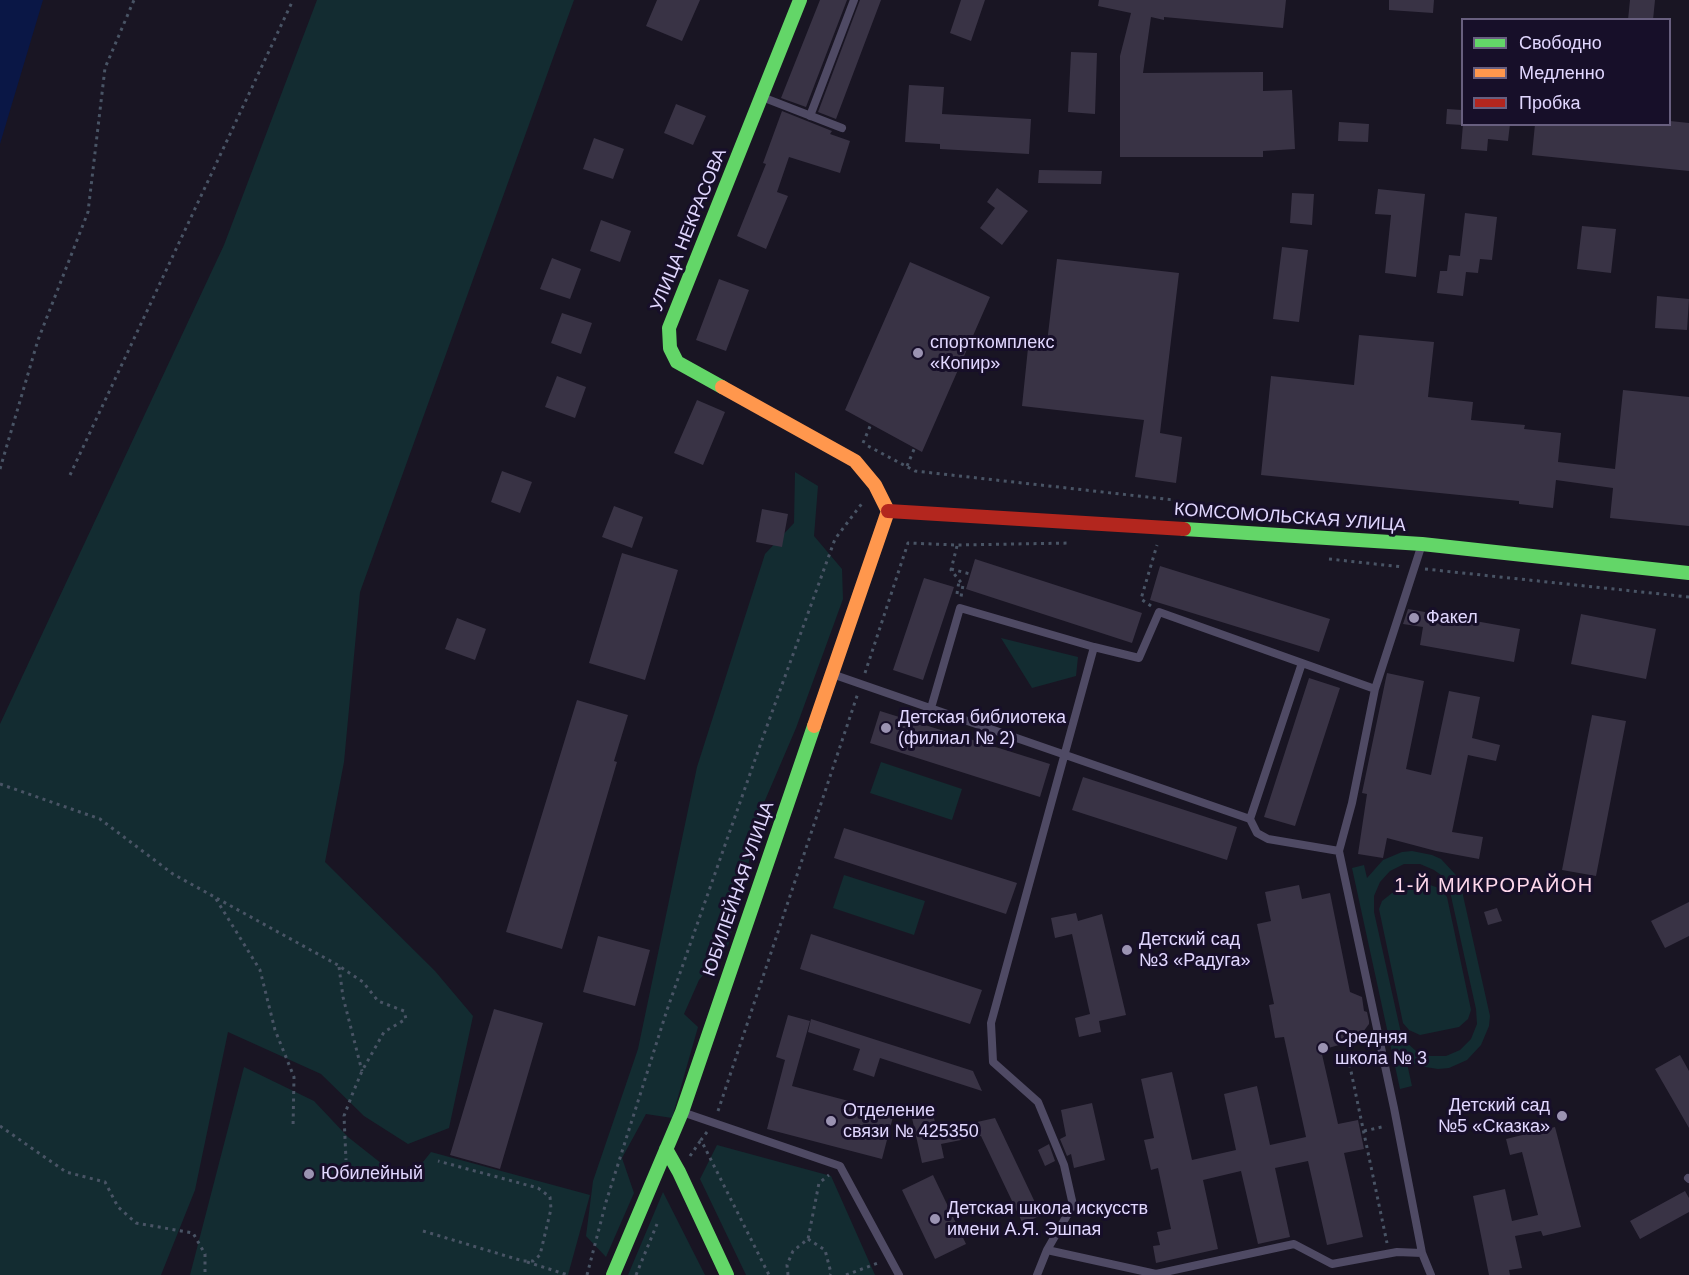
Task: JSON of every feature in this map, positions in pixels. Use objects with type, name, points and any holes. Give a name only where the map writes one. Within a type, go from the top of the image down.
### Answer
[{"type":"street","name":"УЛИЦА НЕКРАСОВА","points":[[800,0],[669,328],[670,348],[677,362],[855,461],[875,485],[888,511]]},
{"type":"street","name":"КОМСОМОЛЬСКАЯ УЛИЦА","points":[[888,511],[1422,544],[1689,573]]},
{"type":"street","name":"ЮБИЛЕЙНАЯ УЛИЦА","points":[[613,1275],[682,1112],[888,511]]},
{"type":"street","points":[[666,1149],[727,1275]]},
{"type":"lane","points":[[810,116],[854,0]]},
{"type":"lane","points":[[761,97],[842,128]]},
{"type":"lane","points":[[1422,544],[1376,689],[1352,803],[1339,851],[1422,1253],[1431,1275]]},
{"type":"lane","points":[[931,708],[960,608],[1139,658],[1159,612],[1376,689]]},
{"type":"lane","points":[[1037,1275],[1047,1250],[1073,1205],[1064,1165],[1038,1102],[993,1062],[991,1023],[1094,646]]},
{"type":"lane","points":[[1250,819],[1302,663]]},
{"type":"lane","points":[[832,674],[1250,819],[1257,832],[1268,839],[1339,851]]},
{"type":"lane","points":[[682,1112],[840,1166],[899,1275]]},
{"type":"lane","points":[[1047,1250],[1156,1274],[1294,1244],[1332,1264],[1389,1253],[1422,1253]]},
{"type":"path","points":[[0,469],[38,340],[88,212],[105,68],[134,0]]},
{"type":"path","points":[[70,475],[293,0]]},
{"type":"path","points":[[863,443],[871,424]]},
{"type":"path","points":[[855,439],[915,471],[1174,500]]},
{"type":"path","points":[[907,466],[915,447]]},
{"type":"path","points":[[587,1275],[606,1202],[667,1010],[835,539],[875,485]]},
{"type":"path","points":[[1158,542],[1141,600],[1159,612]]},
{"type":"path","points":[[679,1172],[714,1122],[908,543],[957,545],[1075,543]]},
{"type":"path","points":[[957,545],[951,569],[963,585],[960,608]]},
{"type":"path","points":[[951,569],[970,574]]},
{"type":"path","points":[[957,594],[959,581]]},
{"type":"path","points":[[0,784],[100,819],[173,874],[336,964],[363,982],[378,1001],[404,1011],[406,1019],[384,1032],[362,1071],[344,1116],[346,1160]]},
{"type":"path","points":[[214,897],[260,970],[275,1030],[294,1077],[292,1128]]},
{"type":"path","points":[[336,964],[339,966],[343,997],[362,1071]]},
{"type":"path","points":[[1348,1057],[1389,1253]]},
{"type":"path","points":[[1364,1131],[1397,1124]]},
{"type":"path","points":[[0,1126],[66,1172],[105,1182],[117,1207],[136,1223],[193,1233],[205,1254],[205,1275]]},
{"type":"path","points":[[701,1140],[769,1275]]},
{"type":"path","points":[[438,1161],[538,1188],[550,1197],[551,1209],[540,1255],[533,1261],[523,1261]]},
{"type":"path","points":[[788,1275],[787,1265],[793,1251],[808,1239],[819,1183],[840,1166]]},
{"type":"path","points":[[636,1275],[658,1223]]},
{"type":"path","points":[[423,1231],[568,1275]]},
{"type":"path","points":[[808,1239],[825,1250],[830,1275]]},
{"type":"path","points":[[846,1275],[891,1259]]},
{"type":"green space","points":[[317,0],[574,0],[360,592],[344,762],[325,862],[435,971],[473,1016],[449,1128],[408,1144],[364,1116],[321,1074],[228,1032],[195,1190],[161,1275],[0,1275],[0,724],[224,245]]},
{"type":"green space","points":[[795,472],[818,486],[814,536],[842,569],[843,599],[796,728],[763,805],[728,946],[699,980],[684,1014],[698,1027],[672,1118],[646,1114],[622,1158],[634,1193],[606,1257],[586,1236],[593,1181],[638,1049],[697,767],[765,554],[794,523]]},
{"type":"green space","points":[[1001,638],[1078,657],[1076,676],[1032,688]]},
{"type":"green space","points":[[881,762],[962,789],[952,820],[870,793]]},
{"type":"green space","points":[[1412,851],[1441,859],[1460,882],[1490,1016],[1489,1026],[1481,1045],[1467,1060],[1449,1068],[1438,1069],[1419,1066],[1406,1059],[1412,1086],[1400,1089],[1352,868],[1364,865],[1367,878],[1383,860],[1402,852]],"holes":[[[1404,864],[1420,864],[1441,875],[1449,887],[1476,1009],[1477,1024],[1471,1039],[1460,1050],[1446,1056],[1430,1056],[1416,1051],[1406,1042],[1401,1033],[1374,912],[1374,896],[1380,882],[1390,871]]]},
{"type":"green space","points":[[844,875],[925,901],[914,935],[833,908]]},
{"type":"green space","points":[[1430,885],[1439,888],[1447,897],[1471,1010],[1468,1019],[1459,1027],[1420,1035],[1409,1030],[1403,1023],[1379,909],[1382,901],[1392,893]]},
{"type":"green space","name":"Юбилейный","points":[[244,1067],[314,1101],[348,1137],[391,1171],[411,1177],[431,1152],[590,1195],[568,1275],[190,1275]]},
{"type":"green space","points":[[717,1145],[831,1176],[875,1275],[746,1275],[700,1179]]},
{"type":"green space","points":[[663,1192],[705,1275],[628,1275]]},
{"type":"shaded area","points":[[0,0],[43,0],[0,144]]},
{"type":"building","points":[[657,0],[700,0],[682,41],[646,26]]},
{"type":"building","points":[[820,0],[847,0],[806,107],[781,98]]},
{"type":"building","points":[[860,0],[881,0],[836,119],[818,112]]},
{"type":"building","points":[[961,0],[985,0],[971,41],[950,33]]},
{"type":"building","points":[[1099,0],[1286,0],[1283,28],[1164,17],[1164,20],[1151,17],[1143,73],[1263,72],[1263,91],[1292,90],[1295,149],[1263,151],[1263,157],[1120,157],[1120,56],[1131,13],[1098,6]]},
{"type":"building","points":[[1389,0],[1434,0],[1433,13],[1389,10]]},
{"type":"building","points":[[1630,0],[1655,0],[1653,18],[1628,18]]},
{"type":"building","points":[[1071,52],[1097,53],[1095,114],[1068,112]]},
{"type":"building","points":[[909,85],[944,87],[942,114],[1031,119],[1029,154],[940,149],[940,144],[905,142]]},
{"type":"building","points":[[676,104],[706,116],[693,145],[664,133]]},
{"type":"building","points":[[1447,109],[1461,110],[1461,125],[1446,124]]},
{"type":"building","points":[[782,111],[832,131],[830,134],[850,141],[840,173],[789,157],[777,192],[788,196],[766,249],[737,236],[766,164],[763,163]]},
{"type":"building","points":[[1671,121],[1689,123],[1689,171],[1532,155],[1535,126],[1671,126]]},
{"type":"building","points":[[1339,122],[1369,124],[1368,142],[1338,141]]},
{"type":"building","points":[[1463,126],[1510,126],[1508,141],[1488,139],[1487,151],[1461,149]]},
{"type":"building","points":[[594,138],[624,149],[613,179],[583,169]]},
{"type":"building","points":[[1039,170],[1102,171],[1101,184],[1038,183]]},
{"type":"building","points":[[997,188],[1028,211],[1002,245],[980,228],[995,208],[987,202]]},
{"type":"building","points":[[1378,189],[1425,194],[1416,277],[1385,273],[1391,215],[1375,214]]},
{"type":"building","points":[[1292,193],[1314,194],[1312,225],[1290,223]]},
{"type":"building","points":[[1465,213],[1497,217],[1492,260],[1480,259],[1478,273],[1466,272],[1463,296],[1437,293],[1440,271],[1447,271],[1449,255],[1460,256]]},
{"type":"building","points":[[601,220],[631,231],[620,262],[590,251]]},
{"type":"building","points":[[1582,226],[1616,229],[1611,273],[1577,269]]},
{"type":"building","points":[[1282,247],[1308,250],[1299,322],[1273,319]]},
{"type":"building","points":[[552,258],[581,269],[570,299],[540,289]]},
{"type":"building","points":[[1057,259],[1179,273],[1160,433],[1182,437],[1176,483],[1135,477],[1144,420],[1022,406],[1028,348],[1046,351]]},
{"type":"building","name":"спорткомплекс «Копир»","points":[[910,262],[990,297],[922,452],[845,410]]},
{"type":"building","points":[[719,279],[749,290],[726,351],[696,340]]},
{"type":"building","points":[[1657,296],[1689,299],[1687,330],[1655,328]]},
{"type":"building","points":[[562,313],[592,323],[581,354],[551,343]]},
{"type":"building","points":[[1359,335],[1434,342],[1428,397],[1473,402],[1471,420],[1525,425],[1524,429],[1561,433],[1558,462],[1615,469],[1623,390],[1689,397],[1689,526],[1610,518],[1613,488],[1556,480],[1553,508],[1519,504],[1519,501],[1261,475],[1271,376],[1354,385]]},
{"type":"building","points":[[557,376],[586,387],[575,418],[545,407]]},
{"type":"building","points":[[697,400],[725,412],[703,465],[674,453]]},
{"type":"building","points":[[502,471],[532,482],[520,513],[491,502]]},
{"type":"building","points":[[614,506],[643,517],[632,548],[602,537]]},
{"type":"building","points":[[762,509],[788,514],[782,547],[756,542]]},
{"type":"building","points":[[622,553],[678,570],[645,680],[589,663]]},
{"type":"building","points":[[975,559],[1142,613],[1132,643],[966,589]]},
{"type":"building","points":[[1160,566],[1330,619],[1319,652],[1150,600]]},
{"type":"building","points":[[924,578],[954,587],[923,680],[893,670]]},
{"type":"building","points":[[1408,609],[1520,629],[1514,662],[1420,645],[1423,627],[1403,624]]},
{"type":"building","points":[[1581,614],[1656,629],[1646,679],[1571,664]]},
{"type":"building","points":[[457,618],[486,629],[475,660],[445,649]]},
{"type":"building","points":[[1387,673],[1424,681],[1406,769],[1431,775],[1449,691],[1480,697],[1472,738],[1500,745],[1496,761],[1468,755],[1452,832],[1483,837],[1479,859],[1387,838],[1383,858],[1358,854],[1367,794],[1362,793]]},
{"type":"building","points":[[1309,678],[1340,688],[1295,826],[1264,817]]},
{"type":"building","points":[[577,700],[628,715],[614,761],[617,762],[562,949],[506,932]]},
{"type":"building","points":[[880,711],[1050,764],[1040,797],[870,743]]},
{"type":"building","points":[[1592,715],[1626,721],[1596,876],[1562,870]]},
{"type":"building","points":[[1083,777],[1237,827],[1227,860],[1072,810]]},
{"type":"building","points":[[844,828],[1017,883],[1006,914],[834,858]]},
{"type":"building","points":[[1299,885],[1302,899],[1330,893],[1350,992],[1362,997],[1364,1011],[1367,1012],[1369,1021],[1357,1040],[1321,1050],[1338,1124],[1358,1120],[1364,1149],[1344,1153],[1363,1237],[1327,1245],[1308,1161],[1275,1168],[1290,1237],[1258,1244],[1241,1171],[1203,1180],[1218,1249],[1156,1263],[1153,1246],[1160,1245],[1157,1232],[1171,1229],[1158,1168],[1151,1170],[1144,1140],[1154,1138],[1141,1079],[1172,1072],[1192,1160],[1236,1150],[1224,1094],[1257,1086],[1270,1145],[1306,1137],[1284,1037],[1275,1038],[1269,1005],[1274,1004],[1257,924],[1271,921],[1265,892]]},
{"type":"building","points":[[1689,902],[1689,936],[1665,948],[1651,921]]},
{"type":"building","points":[[1497,908],[1502,921],[1488,925],[1484,912]]},
{"type":"building","points":[[1076,913],[1078,921],[1102,914],[1126,1015],[1099,1021],[1101,1032],[1079,1037],[1075,1018],[1090,1014],[1072,934],[1055,938],[1051,918]]},
{"type":"building","points":[[811,934],[982,990],[970,1024],[800,969]]},
{"type":"building","points":[[598,936],[650,950],[635,1006],[583,992]]},
{"type":"building","points":[[494,1009],[543,1023],[500,1169],[450,1155]]},
{"type":"building","name":"Отделение связи № 425350","points":[[788,1015],[810,1021],[792,1086],[894,1113],[882,1159],[767,1129],[785,1060],[776,1057]]},
{"type":"building","points":[[811,1019],[973,1071],[982,1091],[880,1058],[874,1077],[853,1070],[860,1049],[808,1032]]},
{"type":"building","points":[[1680,1055],[1689,1071],[1689,1128],[1655,1069]]},
{"type":"building","points":[[1092,1103],[1105,1160],[1074,1168],[1071,1154],[1067,1156],[1060,1139],[1066,1136],[1061,1110]]},
{"type":"building","points":[[931,1105],[937,1131],[995,1118],[1041,1215],[1023,1224],[981,1136],[941,1144],[944,1158],[922,1163],[910,1109]]},
{"type":"building","points":[[1555,1127],[1581,1227],[1543,1236],[1541,1231],[1515,1236],[1522,1268],[1509,1270],[1510,1275],[1489,1275],[1473,1196],[1505,1189],[1512,1221],[1538,1215],[1522,1152],[1510,1155],[1506,1139]]},
{"type":"building","points":[[1049,1144],[1055,1161],[1045,1166],[1038,1150]]},
{"type":"building","name":"Детская школа искусств имени А.Я. Эшпая","points":[[933,1175],[966,1244],[935,1259],[902,1190]]},
{"type":"building","points":[[1685,1191],[1689,1198],[1689,1212],[1640,1239],[1630,1221]]},
{"type":"traffic: fast","points":[[722,387],[677,362],[670,348],[669,328],[800,0]]},
{"type":"traffic: fast","points":[[1184,529],[1422,544],[1689,573]]},
{"type":"traffic: fast","points":[[613,1275],[682,1112],[814,726]]},
{"type":"traffic: fast","points":[[666,1149],[727,1275]]},
{"type":"traffic: slow","points":[[722,387],[855,461],[875,485],[888,511]]},
{"type":"traffic: slow","points":[[814,726],[888,511]]},
{"type":"traffic: jam","points":[[888,511],[1184,529]]},
{"type":"place","name":"спорткомплекс «Копир»","points":[[918,353]]},
{"type":"place","name":"Факел","points":[[1414,618]]},
{"type":"place","name":"Детская библиотека (филиал № 2)","points":[[886,728]]},
{"type":"place","name":"Детский сад №3 «Радуга»","points":[[1127,950]]},
{"type":"place","name":"Средняя школа № 3","points":[[1323,1048]]},
{"type":"place","name":"Детский сад №5 «Сказка»","points":[[1562,1116]]},
{"type":"place","name":"Отделение связи № 425350","points":[[831,1121]]},
{"type":"place","name":"Юбилейный","points":[[309,1174]]},
{"type":"place","name":"Детская школа искусств имени А.Я. Эшпая","points":[[935,1219]]},
{"type":"district","name":"1-Й МИКРОРАЙОН","points":[[1494,886]]}]
